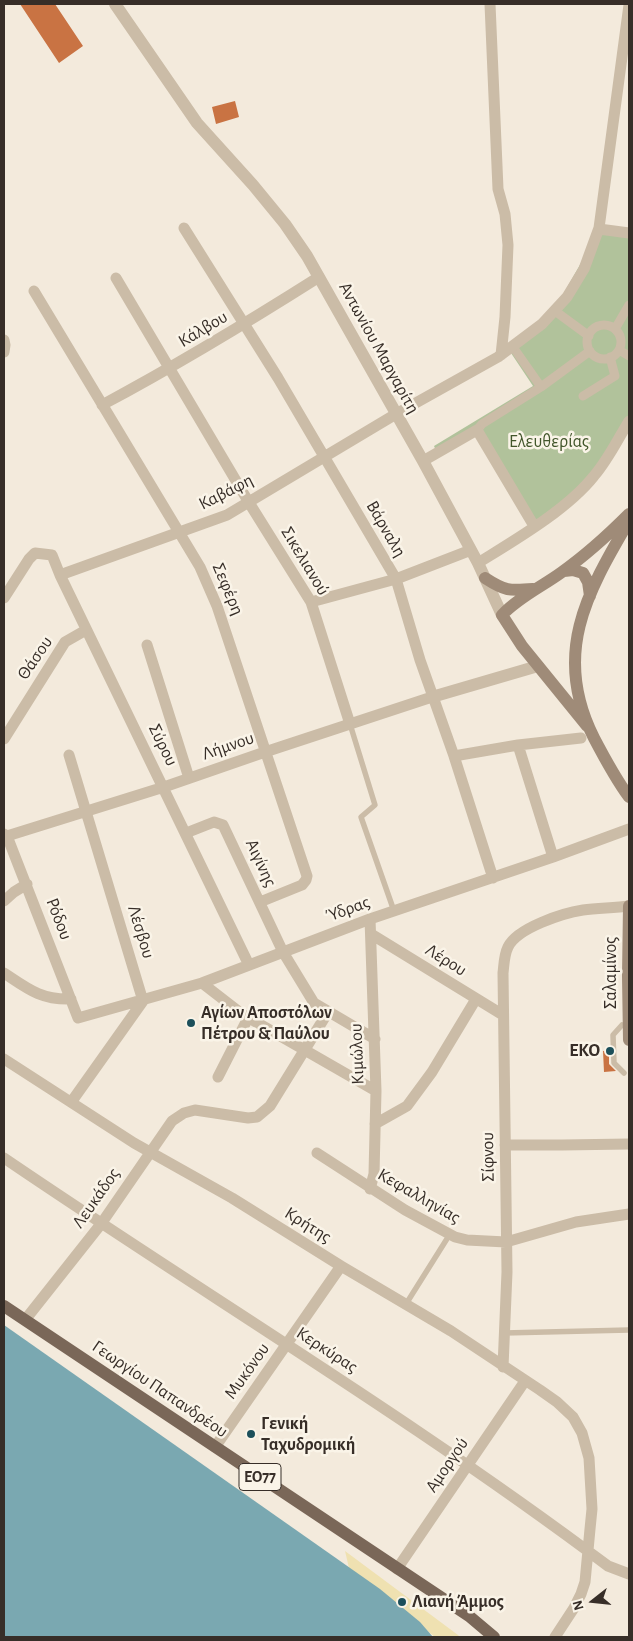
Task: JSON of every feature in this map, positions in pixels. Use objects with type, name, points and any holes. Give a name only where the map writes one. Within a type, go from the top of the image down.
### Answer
[{"type":"main road","points":[[502,615],[536,589],[564,571],[629,514]]},
{"type":"main road","points":[[629,521],[605,562],[584,609],[575,652],[575,678],[587,726],[616,780],[629,797]]},
{"type":"main road","points":[[564,571],[573,570],[583,573],[588,582],[590,596]]},
{"type":"main road","points":[[485,578],[504,589],[520,591],[536,589]]},
{"type":"main road","name":"Αντωνίου Μαργαρίτη","points":[[502,615],[522,646],[587,726]]},
{"type":"main road","points":[[558,688],[569,685],[575,678]]},
{"type":"main road","name":"Σαλαμίνος","points":[[629,906],[629,1040]]},
{"type":"main road","name":"Γεωργίου Παπανδρέου","points":[[4,1306],[462,1611],[494,1637]]},
{"type":"street","name":"Αντωνίου Μαργαρίτη","points":[[115,4],[198,123],[254,185],[285,224],[307,256],[423,461],[478,563],[502,615]]},
{"type":"street","points":[[490,4],[498,190],[505,214],[508,245],[505,317],[501,355]]},
{"type":"street","name":"Καβάφη","points":[[60,575],[227,515],[396,414],[501,355],[542,324],[555,311],[573,288],[584,269],[599,230],[624,87],[629,6]]},
{"type":"street","name":"Βάρναλη","points":[[184,228],[278,378],[396,579],[432,697],[454,756],[493,878]]},
{"type":"street","points":[[599,230],[629,233]]},
{"type":"street","name":"Κάλβου","points":[[102,405],[170,369],[319,277]]},
{"type":"street","name":"Σικελιανού","points":[[116,278],[248,501],[311,602],[350,724]]},
{"type":"street","name":"Σεφέρη","points":[[34,291],[203,573],[217,606],[307,877],[302,885],[260,902]]},
{"type":"street","points":[[615,329],[629,305]]},
{"type":"street","points":[[555,311],[589,336]]},
{"type":"street","points":[[610,326],[615,329],[621,339],[619,350],[610,357],[599,358],[590,351],[589,336],[595,328],[610,326]]},
{"type":"street","points":[[4,340],[4,352]]},
{"type":"street","points":[[513,347],[540,387]]},
{"type":"street","points":[[619,350],[629,356]]},
{"type":"street","points":[[423,461],[477,430],[482,424],[506,413],[590,351]]},
{"type":"street","points":[[583,396],[615,376],[610,357]]},
{"type":"street","points":[[478,563],[534,526],[581,491],[595,475],[629,421]]},
{"type":"street","points":[[477,430],[534,526]]},
{"type":"street","points":[[311,602],[396,579],[471,550]]},
{"type":"street","name":"Σύρου","points":[[4,598],[29,559],[36,553],[52,555],[86,630],[249,965]]},
{"type":"street","name":"Θάσου","points":[[4,739],[65,642],[86,630]]},
{"type":"street","points":[[147,645],[189,778]]},
{"type":"street","points":[[432,697],[538,666]]},
{"type":"street","name":"Λήμνου","points":[[5,835],[164,787],[432,697]]},
{"type":"street","points":[[454,756],[518,745],[581,738]]},
{"type":"street","points":[[518,745],[553,858]]},
{"type":"street","name":"Λέσβου","points":[[69,755],[143,1001]]},
{"type":"street","name":"Αιγίνης","points":[[186,833],[212,822],[218,822],[223,825],[283,952],[314,1003],[375,1039]]},
{"type":"street","name":"Ύδρας","points":[[78,1018],[202,983],[370,919],[553,858],[629,829]]},
{"type":"street","name":"Ρόδου","points":[[5,835],[27,884],[78,1018]]},
{"type":"street","points":[[4,902],[14,892],[27,884]]},
{"type":"street","name":"Σίφνου","points":[[503,1367],[506,1242],[503,974],[508,946],[515,937],[552,918],[582,910],[629,906]]},
{"type":"street","name":"Κιμώλου","points":[[370,919],[376,1091],[374,1174],[370,1189]]},
{"type":"street","name":"Λέρου","points":[[371,934],[503,1015]]},
{"type":"street","points":[[4,974],[30,992],[55,999],[71,999]]},
{"type":"street","points":[[202,983],[248,1018],[376,1091]]},
{"type":"street","points":[[375,1124],[407,1106],[432,1072],[476,999]]},
{"type":"street","points":[[72,1101],[143,1001]]},
{"type":"street","points":[[305,1050],[328,1012]]},
{"type":"street","points":[[218,1077],[248,1018]]},
{"type":"street","name":"Λευκάδος","points":[[25,1320],[101,1224],[172,1121],[196,1110],[257,1118],[270,1106],[305,1050]]},
{"type":"street","name":"Κρήτης","points":[[4,1059],[72,1101],[134,1143],[232,1198],[341,1266],[451,1331],[557,1402],[573,1417],[582,1433],[589,1458],[592,1509],[585,1582],[581,1594],[555,1637]]},
{"type":"street","points":[[505,1145],[629,1144]]},
{"type":"street","name":"Κεφαλληνίας","points":[[317,1153],[405,1210],[450,1234],[467,1240],[506,1242],[576,1222],[629,1214]]},
{"type":"street","name":"Κερκύρας","points":[[4,1158],[101,1224],[287,1344],[469,1465],[608,1566],[629,1574]]},
{"type":"street","name":"Μυκόνου","points":[[215,1447],[341,1266]]},
{"type":"street","name":"Αμοργού","points":[[397,1569],[525,1381]]},
{"type":"lane","name":"Σικελιανού","points":[[350,724],[375,805],[361,817],[394,911]]},
{"type":"lane","points":[[622,1025],[613,1035],[614,1064],[624,1073]]},
{"type":"lane","points":[[406,1304],[450,1234]]},
{"type":"lane","points":[[504,1333],[629,1330]]},
{"type":"green space","name":"Ελευθερίας","points":[[598,233],[629,233],[629,421],[595,475],[534,526],[477,430],[437,453],[434,446],[533,386],[509,350],[552,314]]},
{"type":"sand","name":"Λιανή Άμμος","points":[[345,1551],[460,1637],[435,1637],[349,1568]]},
{"type":"water","points":[[4,1325],[380,1589],[420,1622],[433,1637],[4,1637]]},
{"type":"building","points":[[20,4],[55,4],[83,46],[59,63]]},
{"type":"building","points":[[235,101],[239,117],[216,124],[212,107]]},
{"type":"building","points":[[609,1050],[609,1064],[616,1071],[604,1072],[603,1051]]},
{"type":"place","name":"Αγίων Αποστόλων Πέτρου & Παύλου","points":[[191,1023]]},
{"type":"place","name":"EKO","points":[[610,1051]]},
{"type":"place","name":"Γενική Ταχυδρομική","points":[[251,1434]]},
{"type":"place","name":"Λιανή Άμμος","points":[[402,1602]]}]
